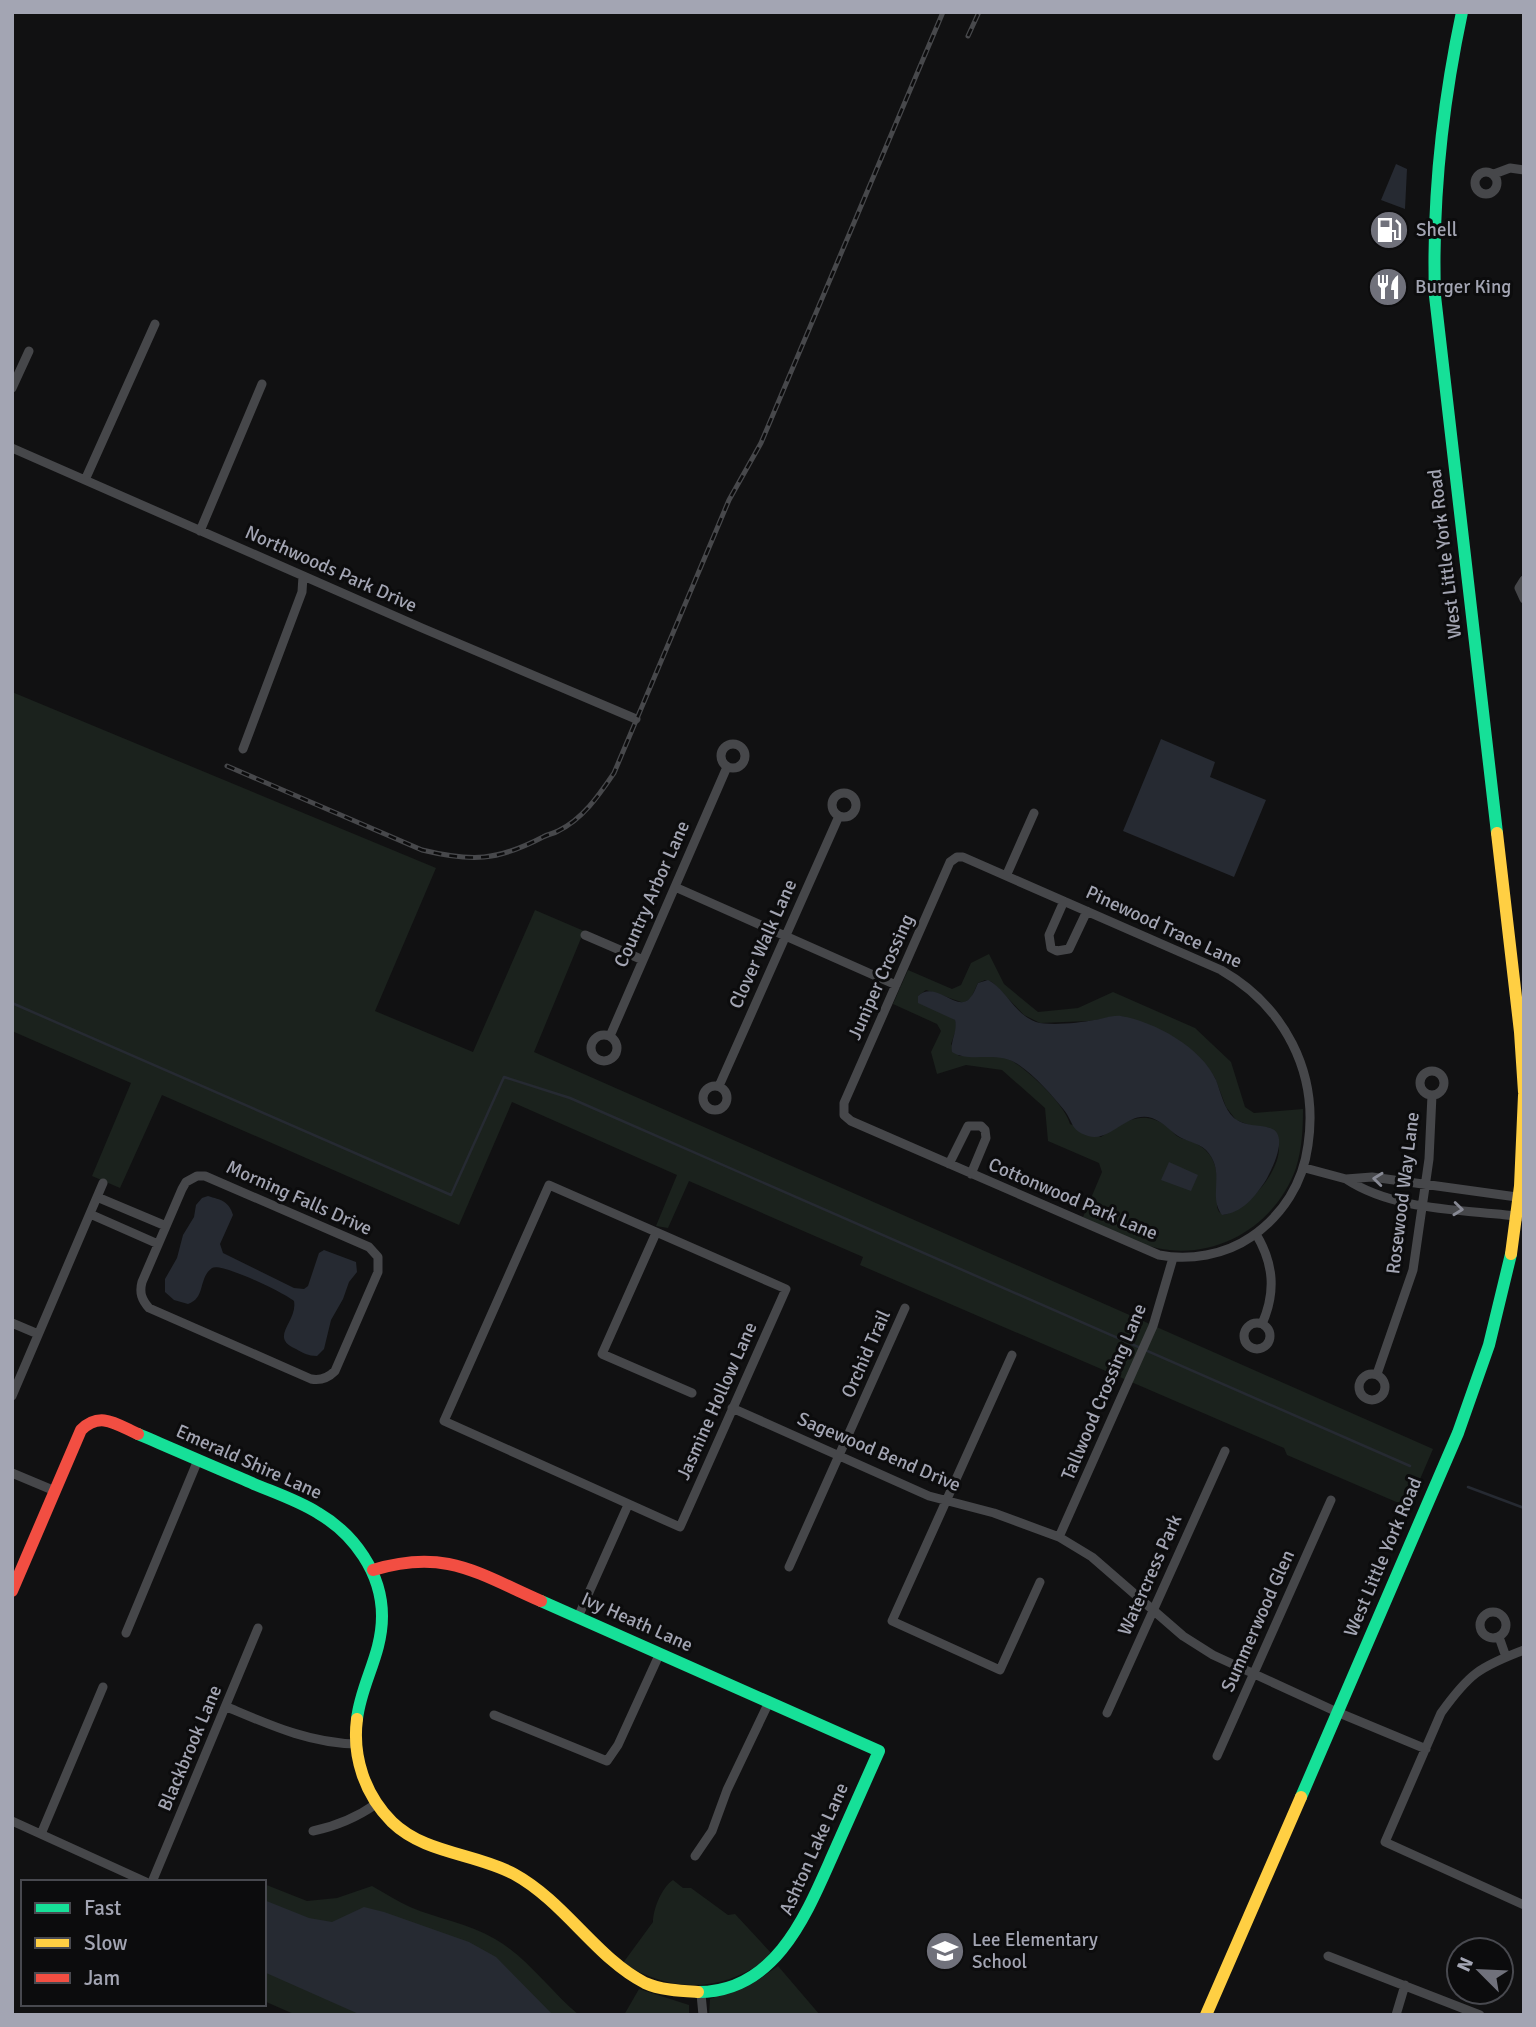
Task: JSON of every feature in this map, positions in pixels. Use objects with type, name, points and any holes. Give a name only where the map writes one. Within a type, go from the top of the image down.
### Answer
[{"type":"main road","name":"West Little York Road","points":[[1206,2015],[1467,1408],[1501,1302],[1520,1216],[1524,1093],[1520,1032],[1438,336],[1433,255],[1433,209],[1441,117],[1462,12]]},
{"type":"main road","name":"Emerald Shire Lane","points":[[55,1491],[81,1430],[90,1421],[104,1419],[317,1512],[356,1543],[373,1570],[383,1606],[383,1631],[376,1661],[360,1699],[356,1720],[360,1766],[376,1804]]},
{"type":"main road","points":[[12,1591],[55,1491]]},
{"type":"main road","name":"Ivy Heath Lane","points":[[373,1570],[397,1562],[427,1559],[458,1564],[879,1751]]},
{"type":"main road","name":"Ashton Lake Lane","points":[[701,1994],[730,1987],[758,1974],[783,1953],[804,1921],[879,1751]]},
{"type":"main road","points":[[376,1804],[395,1825],[415,1840],[442,1851],[481,1861],[528,1882],[567,1914],[603,1952],[648,1984],[701,1994]]},
{"type":"street","points":[[1494,174],[1510,168],[1524,170]]},
{"type":"street","points":[[85,480],[155,324]]},
{"type":"street","points":[[12,388],[29,351]]},
{"type":"street","points":[[200,531],[262,384]]},
{"type":"street","name":"Northwoods Park Drive","points":[[12,448],[636,719]]},
{"type":"street","points":[[243,749],[302,592],[303,576]]},
{"type":"street","points":[[1524,580],[1519,588],[1524,600]]},
{"type":"street","name":"Country Arbor Lane","points":[[610,1036],[727,767]]},
{"type":"street","points":[[1007,874],[1034,813]]},
{"type":"street","name":"Clover Walk Lane","points":[[719,1086],[839,816]]},
{"type":"street","name":"Pinewood Trace Lane","points":[[957,857],[1007,874],[1240,981],[1273,1013],[1297,1051],[1309,1092],[1310,1135],[1305,1168]]},
{"type":"street","name":"Juniper Crossing","points":[[844,1115],[844,1103],[950,862],[957,857]]},
{"type":"street","points":[[675,887],[896,985]]},
{"type":"street","points":[[1065,901],[1049,934],[1051,948],[1057,951],[1069,949],[1087,911]]},
{"type":"street","points":[[585,935],[643,960]]},
{"type":"street","name":"Rosewood Way Lane","points":[[1377,1374],[1413,1270],[1423,1205],[1433,1095]]},
{"type":"street","name":"Cottonwood Park Lane","points":[[844,1115],[851,1121],[1146,1251],[1173,1258],[1218,1253],[1241,1244],[1256,1234],[1282,1209],[1305,1168]]},
{"type":"street","points":[[948,1164],[968,1126],[981,1126],[985,1130],[986,1138],[971,1174]]},
{"type":"street","points":[[1305,1168],[1346,1179],[1364,1191],[1423,1205],[1520,1216]]},
{"type":"street","name":"Morning Falls Drive","points":[[158,1244],[142,1282],[141,1296],[149,1308],[311,1379],[323,1379],[335,1371],[378,1272],[378,1257],[369,1247],[205,1176],[192,1178],[182,1189],[166,1226]]},
{"type":"street","points":[[1346,1179],[1372,1177],[1521,1197]]},
{"type":"street","points":[[12,1396],[103,1183]]},
{"type":"street","points":[[578,1617],[628,1504],[444,1421],[549,1185],[656,1233],[602,1354],[692,1393]]},
{"type":"street","points":[[90,1214],[158,1244],[166,1226],[97,1197]]},
{"type":"street","points":[[126,1230],[133,1212]]},
{"type":"street","name":"Jasmine Hollow Lane","points":[[628,1504],[680,1527],[786,1289],[656,1233]]},
{"type":"street","points":[[1256,1234],[1270,1262],[1273,1291],[1262,1324]]},
{"type":"street","name":"Tallwood Crossing Lane","points":[[1059,1537],[1153,1326],[1173,1258]]},
{"type":"street","name":"Orchid Trail","points":[[789,1567],[905,1308]]},
{"type":"street","points":[[12,1323],[38,1334]]},
{"type":"street","points":[[1012,1355],[892,1621],[1000,1670],[1040,1582]]},
{"type":"street","name":"Sagewood Bend Drive","points":[[732,1408],[946,1501],[1026,1523],[1059,1537],[1092,1557],[1183,1636],[1213,1655],[1426,1749]]},
{"type":"street","name":"Watercress Park","points":[[1107,1713],[1225,1451]]},
{"type":"street","points":[[126,1633],[198,1460]]},
{"type":"street","points":[[12,1474],[55,1491]]},
{"type":"street","name":"Summerwood Glen","points":[[1217,1756],[1331,1500]]},
{"type":"street","name":"Blackbrook Lane","points":[[153,1880],[258,1628]]},
{"type":"street","points":[[1499,1637],[1506,1657]]},
{"type":"street","points":[[1524,1650],[1471,1675],[1441,1713],[1385,1842],[1524,1905]]},
{"type":"street","points":[[494,1715],[607,1761],[618,1745],[660,1653]]},
{"type":"street","points":[[41,1834],[103,1687]]},
{"type":"street","points":[[695,1856],[712,1831],[727,1790],[769,1702]]},
{"type":"street","points":[[227,1707],[302,1737],[356,1744]]},
{"type":"street","points":[[313,1831],[339,1825],[360,1816],[376,1804]]},
{"type":"street","points":[[12,1821],[142,1880]]},
{"type":"street","points":[[1328,1956],[1480,2015]]},
{"type":"street","points":[[1396,2015],[1405,1985]]},
{"type":"street","points":[[701,1994],[703,2015]]},
{"type":"shaded area","points":[[1396,164],[1407,169],[1405,209],[1381,200]]},
{"type":"shaded area","points":[[12,692],[436,868],[375,1011],[473,1052],[535,910],[584,931],[534,1052],[1433,1449],[1408,1507],[1287,1455],[1284,1448],[860,1265],[863,1257],[689,1181],[668,1228],[656,1226],[677,1175],[512,1102],[459,1225],[162,1095],[120,1188],[92,1176],[131,1083],[12,1031]]},
{"type":"shaded area","points":[[1161,739],[1215,762],[1210,777],[1266,800],[1234,877],[1123,831]]},
{"type":"shaded area","points":[[989,954],[1004,984],[1038,1012],[1078,1008],[1113,992],[1195,1028],[1231,1062],[1245,1107],[1254,1113],[1303,1109],[1302,1139],[1296,1168],[1287,1188],[1274,1206],[1259,1222],[1222,1243],[1179,1251],[1138,1242],[1083,1217],[1102,1172],[1099,1163],[1048,1141],[1045,1108],[1002,1070],[966,1065],[937,1074],[931,1052],[941,1031],[937,1024],[893,1004],[908,970],[952,989],[961,985],[971,963]],"holes":[[[985,980],[992,982],[1024,1015],[1040,1023],[1089,1021],[1120,1016],[1159,1030],[1181,1043],[1207,1066],[1215,1078],[1226,1107],[1236,1120],[1252,1126],[1270,1128],[1279,1148],[1278,1158],[1268,1179],[1252,1198],[1224,1215],[1217,1207],[1214,1163],[1211,1156],[1197,1144],[1179,1137],[1165,1125],[1148,1118],[1124,1123],[1101,1137],[1070,1124],[1052,1096],[1012,1061],[993,1055],[959,1056],[951,1044],[957,1027],[955,1020],[918,996],[926,990],[964,1003],[971,998],[978,983]]]},
{"type":"shaded area","points":[[988,980],[1022,1013],[1036,1022],[1065,1024],[1121,1016],[1162,1030],[1188,1047],[1209,1068],[1225,1105],[1234,1118],[1247,1124],[1270,1128],[1279,1137],[1275,1160],[1257,1192],[1242,1208],[1222,1215],[1216,1200],[1215,1167],[1203,1147],[1178,1136],[1152,1118],[1143,1117],[1135,1118],[1104,1135],[1096,1137],[1082,1134],[1075,1129],[1054,1098],[1019,1065],[1002,1058],[967,1057],[952,1052],[955,1020],[918,1003],[918,996],[932,991],[965,1002],[978,983]]},
{"type":"shaded area","points":[[1169,1162],[1198,1175],[1191,1191],[1161,1180]]},
{"type":"shaded area","points":[[208,1196],[227,1204],[233,1215],[220,1244],[223,1253],[294,1288],[304,1289],[308,1286],[319,1253],[324,1250],[356,1262],[357,1272],[349,1282],[331,1320],[324,1349],[317,1356],[301,1352],[284,1339],[294,1301],[253,1279],[218,1267],[208,1272],[200,1293],[188,1304],[174,1300],[165,1292],[165,1279],[177,1258],[183,1235],[194,1217],[196,1205]]},
{"type":"shaded area","points":[[673,1880],[683,1888],[691,1888],[728,1915],[735,1914],[773,1955],[737,1976],[700,1985],[662,1980],[623,1963],[653,1922],[659,1899]]},
{"type":"shaded area","points":[[266,1885],[307,1901],[337,1898],[372,1886],[410,1907],[495,1939],[528,1965],[579,2015],[296,2015],[266,2002]]},
{"type":"shaded area","points":[[266,1901],[309,1918],[332,1922],[364,1907],[469,1942],[496,1957],[553,2015],[361,2015],[266,1973]]},
{"type":"shaded area","points":[[778,1966],[820,2015],[709,2015],[710,1999],[758,1980]]},
{"type":"shaded area","points":[[639,1989],[689,2005],[689,2015],[624,2015]]},
{"type":"waterway","points":[[12,1003],[451,1195],[504,1077],[570,1098],[1410,1466]]},
{"type":"waterway","points":[[1468,1487],[1524,1508]]},
{"type":"railway","points":[[227,766],[422,850],[456,856],[484,857],[512,851],[556,832],[583,813],[614,773],[729,500],[761,443],[943,12]]},
{"type":"railway","points":[[968,36],[979,12]]},
{"type":"traffic: fast","points":[[1462,12],[1440,153],[1435,224],[1435,296],[1497,833]]},
{"type":"traffic: fast","points":[[1301,1797],[1458,1433],[1489,1345],[1511,1254]]},
{"type":"traffic: fast","points":[[138,1434],[301,1503],[343,1532],[364,1556],[377,1585],[382,1616],[379,1643],[357,1719]]},
{"type":"traffic: fast","points":[[541,1601],[879,1751],[813,1898],[786,1943],[769,1963],[749,1978],[726,1988],[698,1992]]},
{"type":"traffic: slow","points":[[1497,833],[1520,1032],[1524,1092]]},
{"type":"traffic: slow","points":[[1511,1254],[1520,1186],[1524,1095]]},
{"type":"traffic: slow","points":[[357,1719],[359,1761],[368,1788],[392,1822],[405,1833],[435,1847],[514,1874],[549,1899],[611,1959],[645,1983],[664,1989],[698,1992]]},
{"type":"traffic: slow","points":[[1206,2015],[1301,1797]]},
{"type":"traffic: jam","points":[[12,1591],[81,1430],[88,1424],[102,1420],[138,1434]]},
{"type":"traffic: jam","points":[[373,1570],[398,1564],[441,1563],[479,1573],[541,1601]]},
{"type":"place","name":"Shell","points":[[1389,230]]},
{"type":"place","name":"Burger King","points":[[1388,287]]},
{"type":"place","name":"Lee Elementary School","points":[[945,1951]]}]
